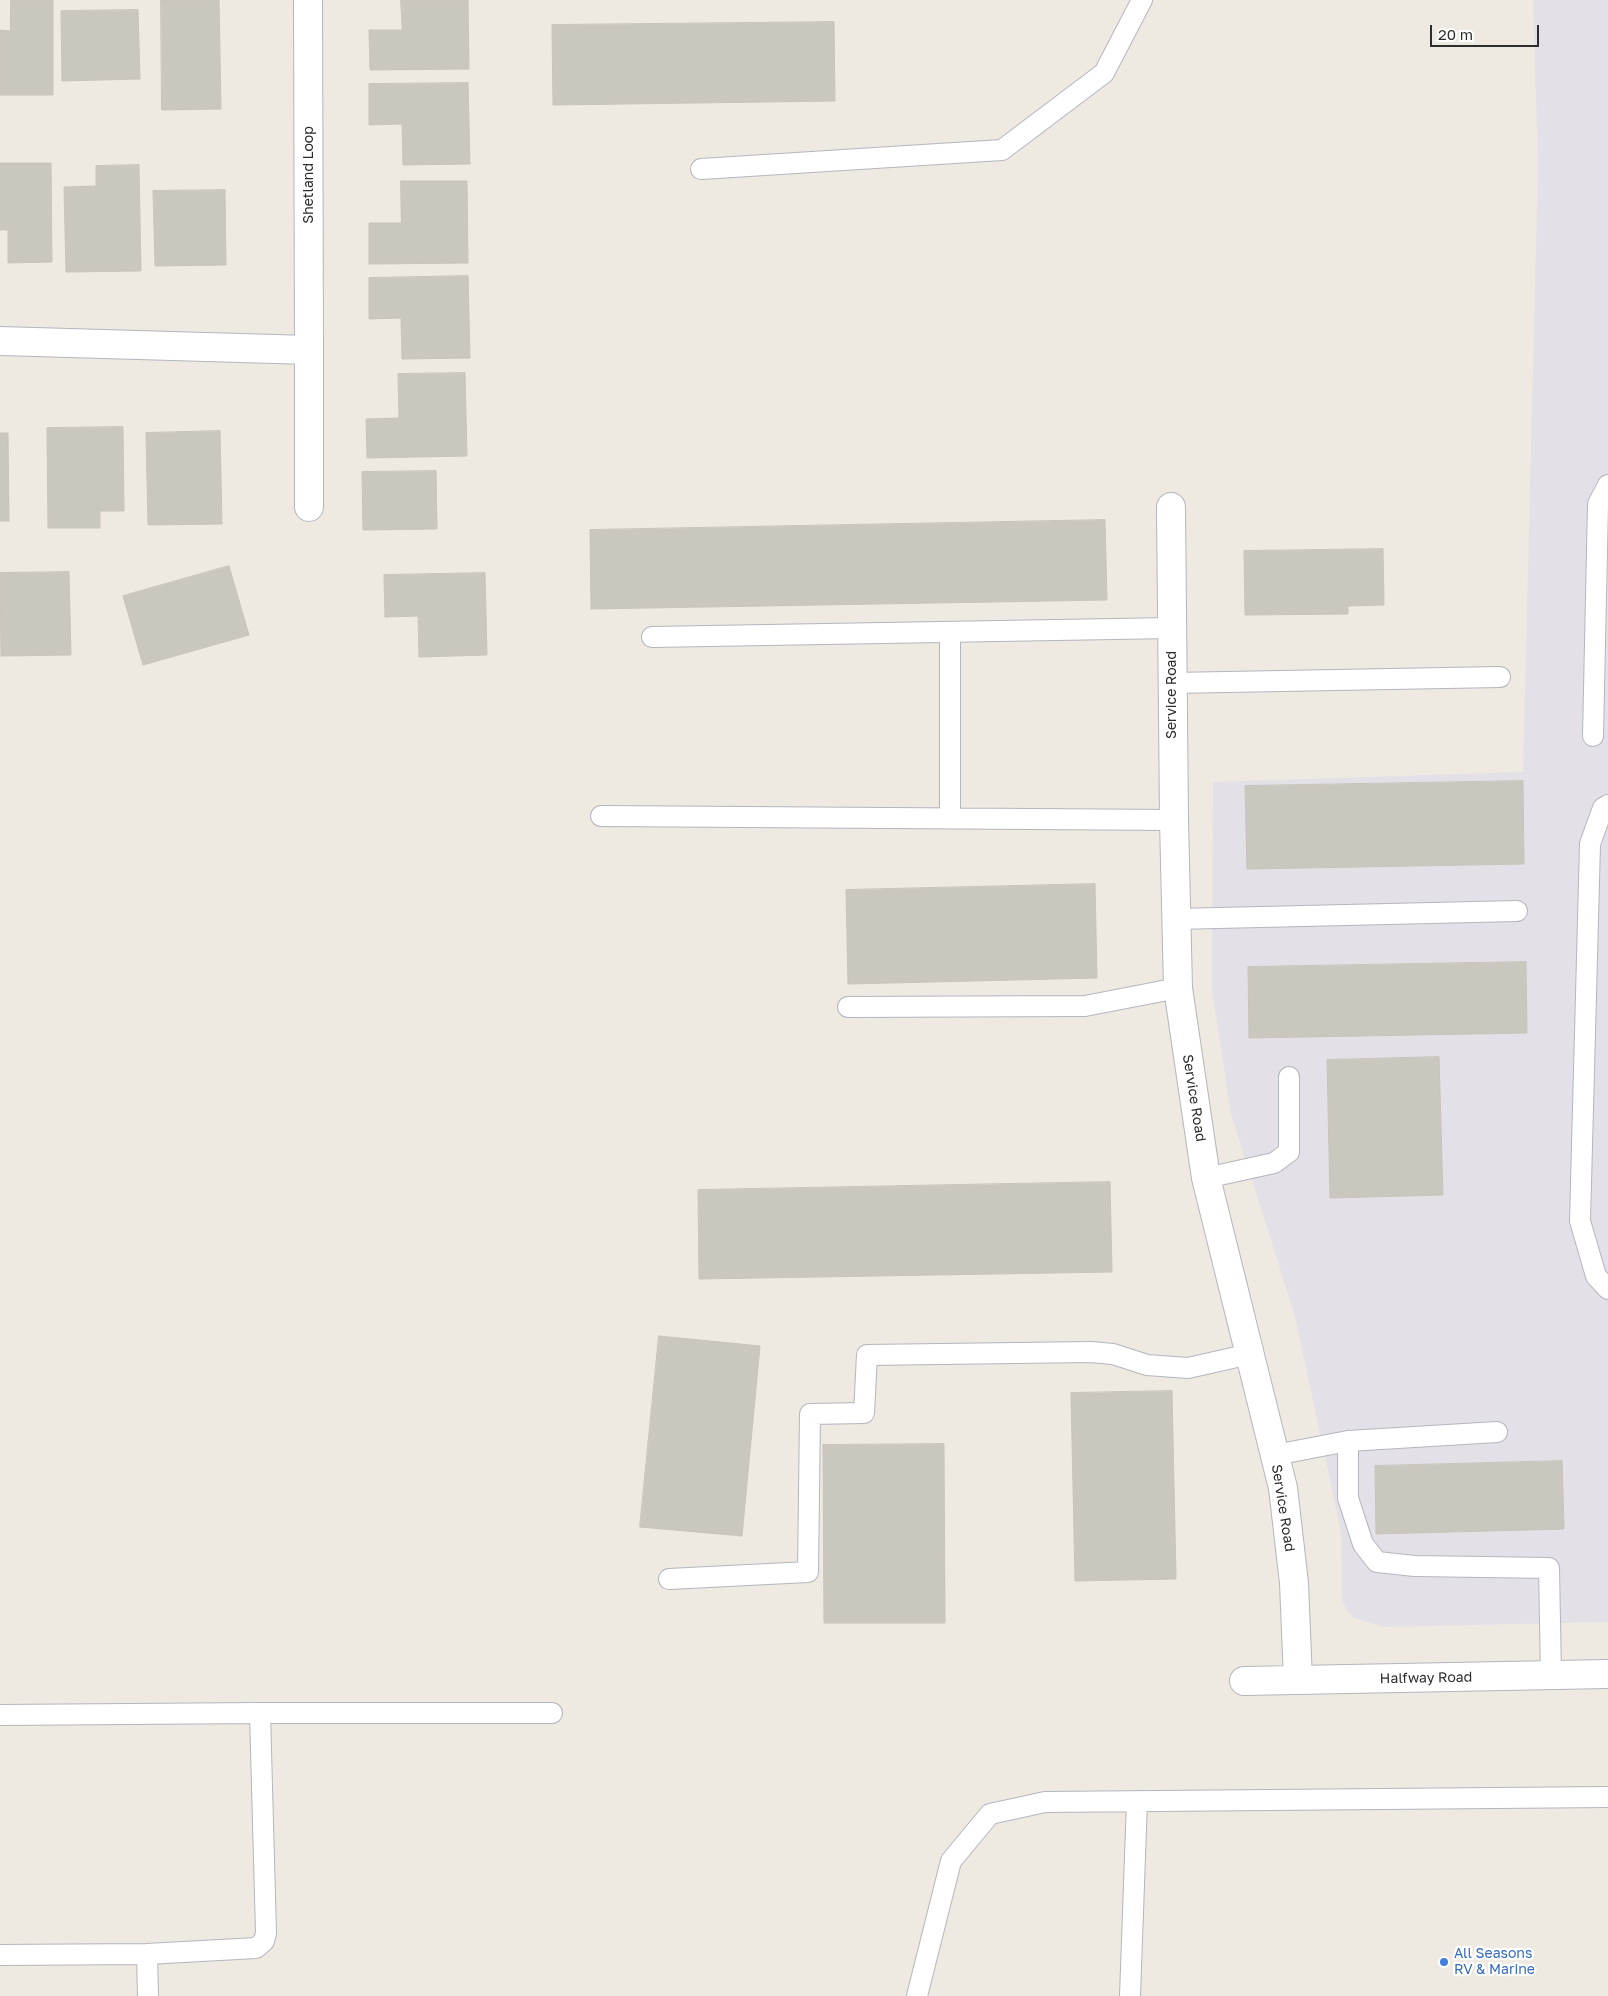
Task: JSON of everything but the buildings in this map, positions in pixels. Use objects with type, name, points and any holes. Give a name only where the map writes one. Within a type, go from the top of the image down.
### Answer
[{"type":"street","name":"Shetland Loop","points":[[308,0],[309,508]]},
{"type":"street","points":[[0,342],[309,350]]},
{"type":"street","name":"Service Road","points":[[1171,507],[1175,919],[1178,988],[1206,1178],[1283,1488],[1294,1583],[1298,1680]]},
{"type":"street","name":"Halfway Road","points":[[1244,1681],[1608,1674]]},
{"type":"lane","points":[[701,169],[1002,150],[1104,73],[1142,0]]},
{"type":"lane","points":[[1593,736],[1598,504],[1608,485]]},
{"type":"lane","points":[[652,637],[1172,628]]},
{"type":"lane","points":[[950,632],[950,818]]},
{"type":"lane","points":[[1172,684],[1500,677]]},
{"type":"lane","points":[[1608,805],[1603,808],[1590,844],[1580,1221],[1596,1276],[1608,1289]]},
{"type":"lane","points":[[601,816],[1174,820]]},
{"type":"lane","points":[[1175,919],[1517,911]]},
{"type":"lane","points":[[848,1007],[1085,1006],[1178,988]]},
{"type":"lane","points":[[1206,1178],[1274,1163],[1290,1152],[1290,1077]]},
{"type":"lane","points":[[669,1579],[808,1572],[810,1414],[864,1413],[867,1355],[1091,1352],[1113,1354],[1147,1365],[1188,1368],[1250,1354]]},
{"type":"lane","points":[[1275,1456],[1348,1442],[1497,1432]]},
{"type":"lane","points":[[1348,1442],[1348,1498],[1363,1544],[1377,1562],[1415,1566],[1549,1568],[1551,1675]]},
{"type":"lane","points":[[0,1955],[147,1954],[256,1948],[264,1941],[266,1933],[260,1713]]},
{"type":"lane","points":[[0,1715],[552,1713]]},
{"type":"lane","points":[[917,1996],[951,1861],[990,1814],[1045,1802],[1608,1796]]},
{"type":"lane","points":[[1130,1996],[1137,1800]]},
{"type":"lane","points":[[147,1954],[148,1996]]},
{"type":"shaded area","points":[[1533,0],[1608,0],[1608,1622],[1384,1627],[1353,1618],[1342,1602],[1341,1532],[1295,1316],[1231,1114],[1212,990],[1213,782],[1523,772],[1538,166]]},
{"type":"place","name":"All Seasons RV & Marine","points":[[1444,1962]]}]
